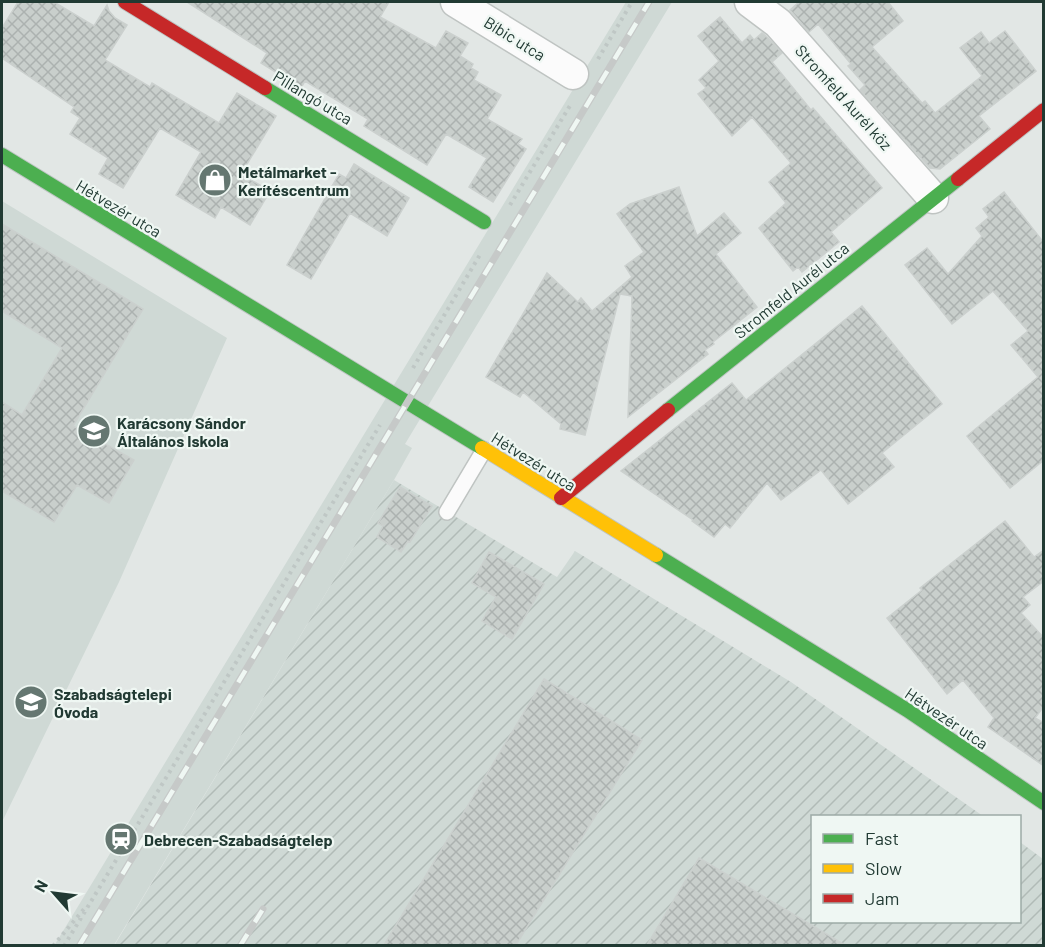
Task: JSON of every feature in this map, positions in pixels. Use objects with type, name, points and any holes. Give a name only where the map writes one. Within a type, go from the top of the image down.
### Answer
[{"type":"street","name":"Pillangó utca","points":[[125,2],[484,222]]},
{"type":"street","name":"Bíbic utca","points":[[456,2],[579,82]]},
{"type":"street","name":"Stromfeld Aurél köz","points":[[750,2],[778,23],[933,198]]},
{"type":"street","name":"Stromfeld Aurél utca","points":[[561,498],[604,461],[1044,110]]},
{"type":"street","name":"Hétvezér utca","points":[[2,156],[888,698],[1041,797]]},
{"type":"lane","points":[[447,512],[484,450]]},
{"type":"path","points":[[505,214],[579,82],[633,2]]},
{"type":"path","points":[[413,368],[484,249]]},
{"type":"path","points":[[64,945],[380,425]]},
{"type":"path","points":[[53,945],[92,901]]},
{"type":"shaded area","points":[[626,2],[672,2],[405,444],[412,448],[394,480],[114,945],[54,946]]},
{"type":"shaded area","name":"Karácsony Sándor Általános Iskola","points":[[2,201],[227,338],[119,582],[2,822]]},
{"type":"shaded area","points":[[394,480],[557,577],[575,551],[791,682],[982,815],[811,815],[811,923],[1021,923],[1021,843],[1043,859],[1043,945],[114,946]]},
{"type":"building","points":[[18,2],[54,2],[94,26],[107,5],[115,18],[127,25],[105,60],[150,87],[152,83],[219,123],[237,93],[276,116],[241,174],[270,191],[250,225],[221,207],[215,218],[176,195],[201,152],[160,128],[123,188],[99,174],[108,158],[70,134],[80,118],[71,112],[74,107],[2,58],[2,28]]},
{"type":"building","points":[[187,2],[389,2],[380,17],[436,48],[446,31],[468,43],[460,56],[473,64],[471,68],[478,72],[474,80],[501,95],[487,119],[522,139],[518,144],[526,149],[493,202],[469,187],[487,158],[446,134],[427,165],[364,126],[368,119],[305,81],[301,88],[261,63],[267,53]]},
{"type":"building","points":[[799,2],[888,2],[903,21],[872,47],[922,103],[925,101],[935,113],[982,76],[960,48],[981,32],[989,43],[1005,31],[1036,71],[979,116],[990,129],[940,169],[930,168],[860,90],[865,85],[848,66],[851,64],[818,24],[809,32],[790,10]]},
{"type":"building","points":[[720,17],[742,43],[750,35],[754,40],[762,33],[766,36],[782,53],[772,62],[811,110],[813,108],[882,188],[831,232],[839,242],[802,272],[798,267],[793,271],[759,228],[786,203],[769,182],[791,163],[752,117],[732,136],[698,94],[706,88],[699,80],[719,61],[698,36]]},
{"type":"building","points":[[354,164],[409,198],[387,236],[350,213],[311,279],[287,265],[339,174],[346,178]]},
{"type":"building","points":[[679,187],[697,236],[724,213],[741,233],[716,254],[757,307],[713,342],[714,344],[705,350],[708,354],[628,417],[632,296],[620,294],[585,435],[560,429],[561,424],[523,392],[520,397],[486,377],[547,273],[578,302],[581,298],[592,311],[632,277],[625,266],[644,252],[617,214],[630,204]]},
{"type":"building","points":[[1004,192],[1044,243],[1044,460],[1010,488],[967,436],[1038,377],[1011,345],[1028,331],[993,291],[952,324],[905,265],[927,248],[948,274],[982,236],[976,228],[989,217],[983,209]]},
{"type":"building","points":[[2,224],[143,309],[73,426],[134,460],[109,503],[77,485],[54,522],[2,491],[2,402],[22,415],[62,348],[2,311]]},
{"type":"building","points":[[862,306],[942,404],[882,453],[894,467],[848,504],[821,470],[781,500],[767,483],[730,528],[725,524],[714,537],[621,471],[732,383],[746,400]]},
{"type":"building","points":[[400,487],[432,506],[410,542],[408,541],[401,552],[377,537],[383,526],[378,523]]},
{"type":"building","points":[[1005,521],[1034,557],[1044,550],[1044,581],[1023,597],[1030,605],[1021,613],[1044,638],[1044,706],[1035,718],[1044,723],[1044,766],[988,727],[994,718],[963,680],[947,694],[887,618],[922,590],[920,588]]},
{"type":"building","points":[[489,552],[544,584],[512,639],[482,621],[496,597],[472,583]]},
{"type":"building","points":[[544,679],[642,740],[516,945],[384,945]]},
{"type":"building","points":[[699,858],[845,945],[647,945]]},
{"type":"railway","points":[[79,946],[649,2]]},
{"type":"railway","points":[[240,946],[263,909]]},
{"type":"traffic: fast","points":[[265,88],[484,222]]},
{"type":"traffic: fast","points":[[2,155],[482,448]]},
{"type":"traffic: fast","points":[[668,410],[958,179]]},
{"type":"traffic: fast","points":[[656,555],[907,710],[1044,803]]},
{"type":"traffic: slow","points":[[482,448],[656,555]]},
{"type":"traffic: jam","points":[[125,2],[265,88]]},
{"type":"traffic: jam","points":[[958,179],[1044,110]]},
{"type":"traffic: jam","points":[[561,498],[668,410]]},
{"type":"place","name":"Metálmarket - Kerítéscentrum","points":[[215,180]]},
{"type":"place","name":"Karácsony Sándor Általános Iskola","points":[[94,431]]},
{"type":"place","name":"Szabadságtelepi Óvoda","points":[[31,702]]},
{"type":"place","name":"Debrecen-Szabadságtelep","points":[[121,839]]}]
